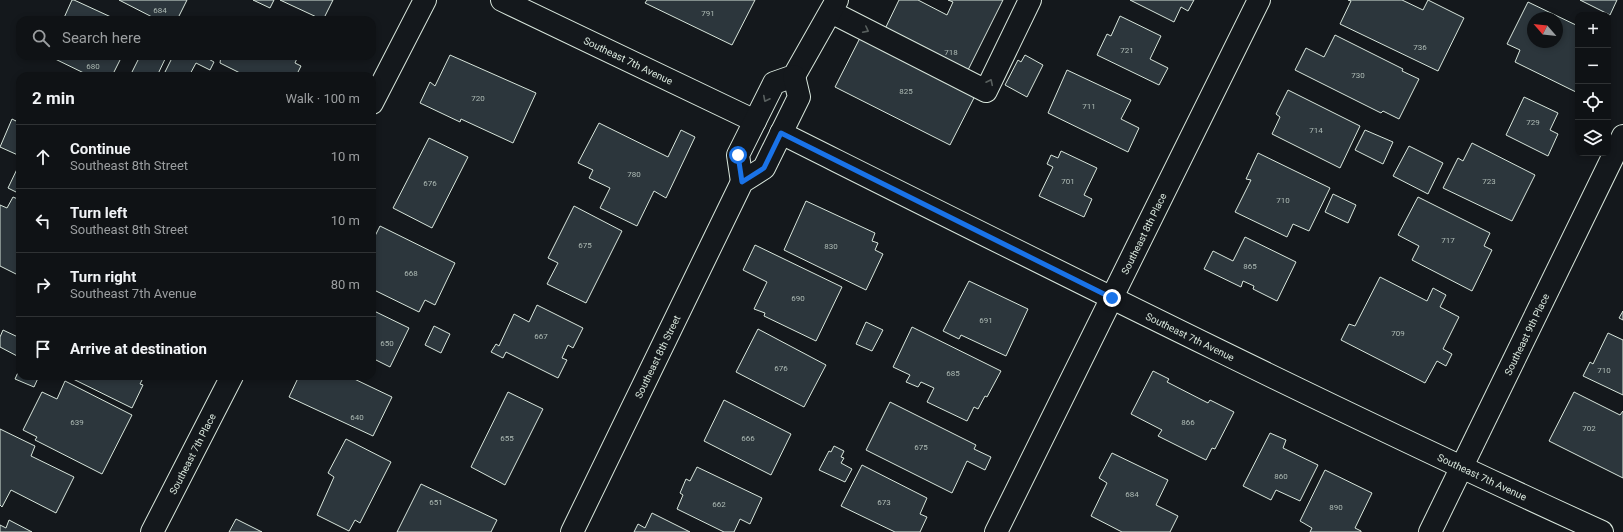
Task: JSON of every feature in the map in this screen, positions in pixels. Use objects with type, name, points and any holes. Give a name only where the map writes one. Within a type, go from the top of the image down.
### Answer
[{"type":"street","points":[[376,95],[425,0]]},
{"type":"street","name":"Southeast 7th Avenue","points":[[502,0],[755,121]]},
{"type":"street","points":[[794,76],[800,96],[764,168],[742,182],[738,155],[774,84],[794,76],[834,6],[986,91],[1030,0]]},
{"type":"street","name":"Southeast 8th Place","points":[[996,532],[1259,0]]},
{"type":"street","name":"Southeast 7th Avenue","points":[[781,133],[1112,298],[1462,468],[1602,532]]},
{"type":"street","name":"Southeast 9th Place","points":[[1430,532],[1623,136]]},
{"type":"street","name":"Southeast 8th Street","points":[[572,532],[742,182]]},
{"type":"street","name":"Southeast 7th Place","points":[[152,532],[230,380]]},
{"type":"building","points":[[72,0],[74,0],[109,16],[65,16]]},
{"type":"building","points":[[119,0],[187,0],[179,16],[150,16]]},
{"type":"building","points":[[253,0],[274,0],[270,8]]},
{"type":"building","points":[[280,0],[333,0],[325,16],[314,16]]},
{"type":"building","points":[[647,0],[755,0],[732,45],[645,3]]},
{"type":"building","points":[[899,0],[918,0],[947,15],[953,2],[948,0],[1003,0],[967,72],[884,31]]},
{"type":"building","points":[[1130,0],[1194,0],[1188,11],[1181,7],[1174,22]]},
{"type":"building","points":[[1348,0],[1402,0],[1423,10],[1428,0],[1464,18],[1438,71],[1340,24],[1351,1]]},
{"type":"building","points":[[1580,0],[1617,0],[1611,13],[1604,12]]},
{"type":"building","points":[[1528,2],[1549,12],[1527,12],[1527,48],[1563,48],[1563,19],[1575,25],[1575,92],[1515,62],[1520,50],[1507,44]]},
{"type":"building","points":[[1120,16],[1161,36],[1150,59],[1168,68],[1159,85],[1097,55],[1107,34],[1111,36]]},
{"type":"building","points":[[1335,35],[1403,69],[1402,71],[1419,79],[1399,119],[1383,111],[1381,113],[1295,70],[1306,48],[1324,57]]},
{"type":"building","points":[[861,36],[976,94],[950,145],[835,87]]},
{"type":"building","points":[[450,55],[536,93],[513,143],[461,119],[460,122],[420,103],[430,82],[435,86]]},
{"type":"building","points":[[1025,55],[1043,65],[1027,97],[1005,85],[1018,60],[1021,62]]},
{"type":"building","points":[[57,60],[120,60],[114,72],[82,72]]},
{"type":"building","points":[[138,60],[165,60],[159,72],[132,72]]},
{"type":"building","points":[[171,60],[210,60],[214,62],[210,70],[196,63],[191,72],[165,72]]},
{"type":"building","points":[[220,60],[296,60],[295,63],[301,66],[298,72],[238,72],[220,63]]},
{"type":"building","points":[[1067,70],[1131,100],[1121,119],[1139,128],[1128,152],[1048,113]]},
{"type":"building","points":[[1288,90],[1360,126],[1340,168],[1272,134],[1280,117],[1276,114]]},
{"type":"building","points":[[1524,97],[1558,113],[1550,130],[1558,134],[1548,156],[1506,135]]},
{"type":"building","points":[[12,119],[16,121],[16,154],[0,147]]},
{"type":"building","points":[[599,123],[668,157],[681,130],[695,137],[666,198],[654,191],[637,226],[600,208],[610,188],[589,178],[593,170],[578,163]]},
{"type":"building","points":[[1365,130],[1393,142],[1383,164],[1355,150]]},
{"type":"building","points":[[429,138],[468,157],[432,228],[393,208]]},
{"type":"building","points":[[1472,143],[1535,175],[1512,221],[1443,188],[1458,158],[1463,161]]},
{"type":"building","points":[[1409,146],[1443,163],[1428,194],[1393,176]]},
{"type":"building","points":[[1061,151],[1097,168],[1084,195],[1092,199],[1084,217],[1039,196],[1053,167],[1047,164],[1051,155],[1058,158]]},
{"type":"building","points":[[1258,153],[1330,188],[1309,231],[1293,224],[1287,237],[1235,212],[1251,180],[1246,179]]},
{"type":"building","points":[[16,171],[16,192],[8,188]]},
{"type":"building","points":[[1333,194],[1356,205],[1348,223],[1325,212]]},
{"type":"building","points":[[13,197],[16,198],[16,274],[0,266],[0,205],[7,208]]},
{"type":"building","points":[[1418,197],[1490,233],[1484,246],[1492,250],[1472,291],[1412,260],[1419,246],[1398,235]]},
{"type":"building","points":[[806,201],[875,233],[872,241],[878,243],[875,250],[883,254],[866,290],[784,250]]},
{"type":"building","points":[[574,206],[622,231],[586,303],[547,284],[558,263],[548,258]]},
{"type":"building","points":[[380,226],[455,263],[435,305],[425,300],[419,312],[376,291],[376,234]]},
{"type":"building","points":[[1245,237],[1296,262],[1277,301],[1253,289],[1254,286],[1243,281],[1241,287],[1204,269],[1213,251],[1233,261]]},
{"type":"building","points":[[755,245],[842,287],[816,341],[764,316],[765,313],[754,309],[767,282],[743,270]]},
{"type":"building","points":[[1380,277],[1427,301],[1433,288],[1446,295],[1440,307],[1459,317],[1443,349],[1452,354],[1446,366],[1437,361],[1425,383],[1341,340],[1349,324],[1355,326]]},
{"type":"building","points":[[969,281],[1028,309],[1006,356],[961,335],[959,339],[943,331]]},
{"type":"building","points":[[537,305],[583,328],[573,348],[568,345],[562,358],[567,360],[558,378],[506,352],[503,358],[491,352],[496,344],[499,346],[514,314],[529,322]]},
{"type":"building","points":[[1623,311],[1623,320],[1619,318]]},
{"type":"building","points":[[376,312],[409,328],[390,367],[376,360]]},
{"type":"building","points":[[866,322],[883,330],[872,351],[856,344]]},
{"type":"building","points":[[434,326],[450,334],[441,353],[425,345]]},
{"type":"building","points":[[912,327],[1001,371],[987,397],[985,396],[978,409],[974,407],[967,421],[927,402],[934,388],[921,382],[918,387],[906,382],[910,375],[893,367]]},
{"type":"building","points":[[758,329],[826,365],[804,407],[736,372]]},
{"type":"building","points":[[3,330],[16,336],[16,355],[0,347],[0,337]]},
{"type":"building","points":[[1608,333],[1623,340],[1623,395],[1583,376],[1590,362],[1593,364]]},
{"type":"building","points":[[1153,371],[1169,379],[1167,382],[1208,403],[1210,400],[1234,412],[1215,449],[1212,448],[1206,460],[1158,436],[1162,430],[1131,414]]},
{"type":"building","points":[[17,380],[37,380],[34,387]]},
{"type":"building","points":[[75,380],[142,380],[140,384],[143,385],[132,408]]},
{"type":"building","points":[[297,380],[356,380],[392,397],[373,436],[289,397]]},
{"type":"building","points":[[65,381],[132,415],[102,474],[35,440],[37,437],[23,430],[42,392],[57,399]]},
{"type":"building","points":[[508,392],[543,409],[505,485],[471,467]]},
{"type":"building","points":[[1574,392],[1620,415],[1623,411],[1623,478],[1549,441]]},
{"type":"building","points":[[724,400],[791,434],[771,475],[704,441]]},
{"type":"building","points":[[890,402],[976,445],[974,449],[991,457],[985,470],[967,461],[952,493],[866,450]]},
{"type":"building","points":[[0,429],[35,446],[31,456],[74,477],[56,513],[11,490],[2,507],[0,505]]},
{"type":"building","points":[[1270,433],[1286,440],[1283,448],[1318,465],[1300,501],[1276,490],[1271,500],[1243,486]]},
{"type":"building","points":[[346,439],[391,462],[360,523],[355,520],[349,531],[317,515],[334,477],[328,473]]},
{"type":"building","points":[[834,446],[844,451],[841,457],[844,458],[841,463],[852,469],[845,482],[819,470],[829,451],[831,452]]},
{"type":"building","points":[[1112,453],[1168,480],[1156,505],[1178,516],[1170,532],[1122,532],[1091,516],[1107,483],[1099,478]]},
{"type":"building","points":[[862,465],[927,498],[920,514],[927,517],[920,532],[895,532],[841,506]]},
{"type":"building","points":[[697,467],[762,498],[750,524],[740,519],[734,532],[724,532],[677,509],[683,495],[680,493],[686,479],[690,481]]},
{"type":"building","points":[[1325,470],[1372,493],[1355,528],[1361,532],[1310,532],[1312,528],[1300,521]]},
{"type":"building","points":[[421,484],[497,520],[491,532],[397,532]]},
{"type":"building","points":[[652,513],[690,532],[634,532],[638,524],[645,528]]},
{"type":"building","points":[[236,519],[262,532],[229,532]]},
{"type":"building","points":[[9,520],[32,532],[0,532],[0,525],[6,528]]},
{"type":"route","points":[[738,155],[742,182],[764,168],[781,133],[1112,298]]}]
